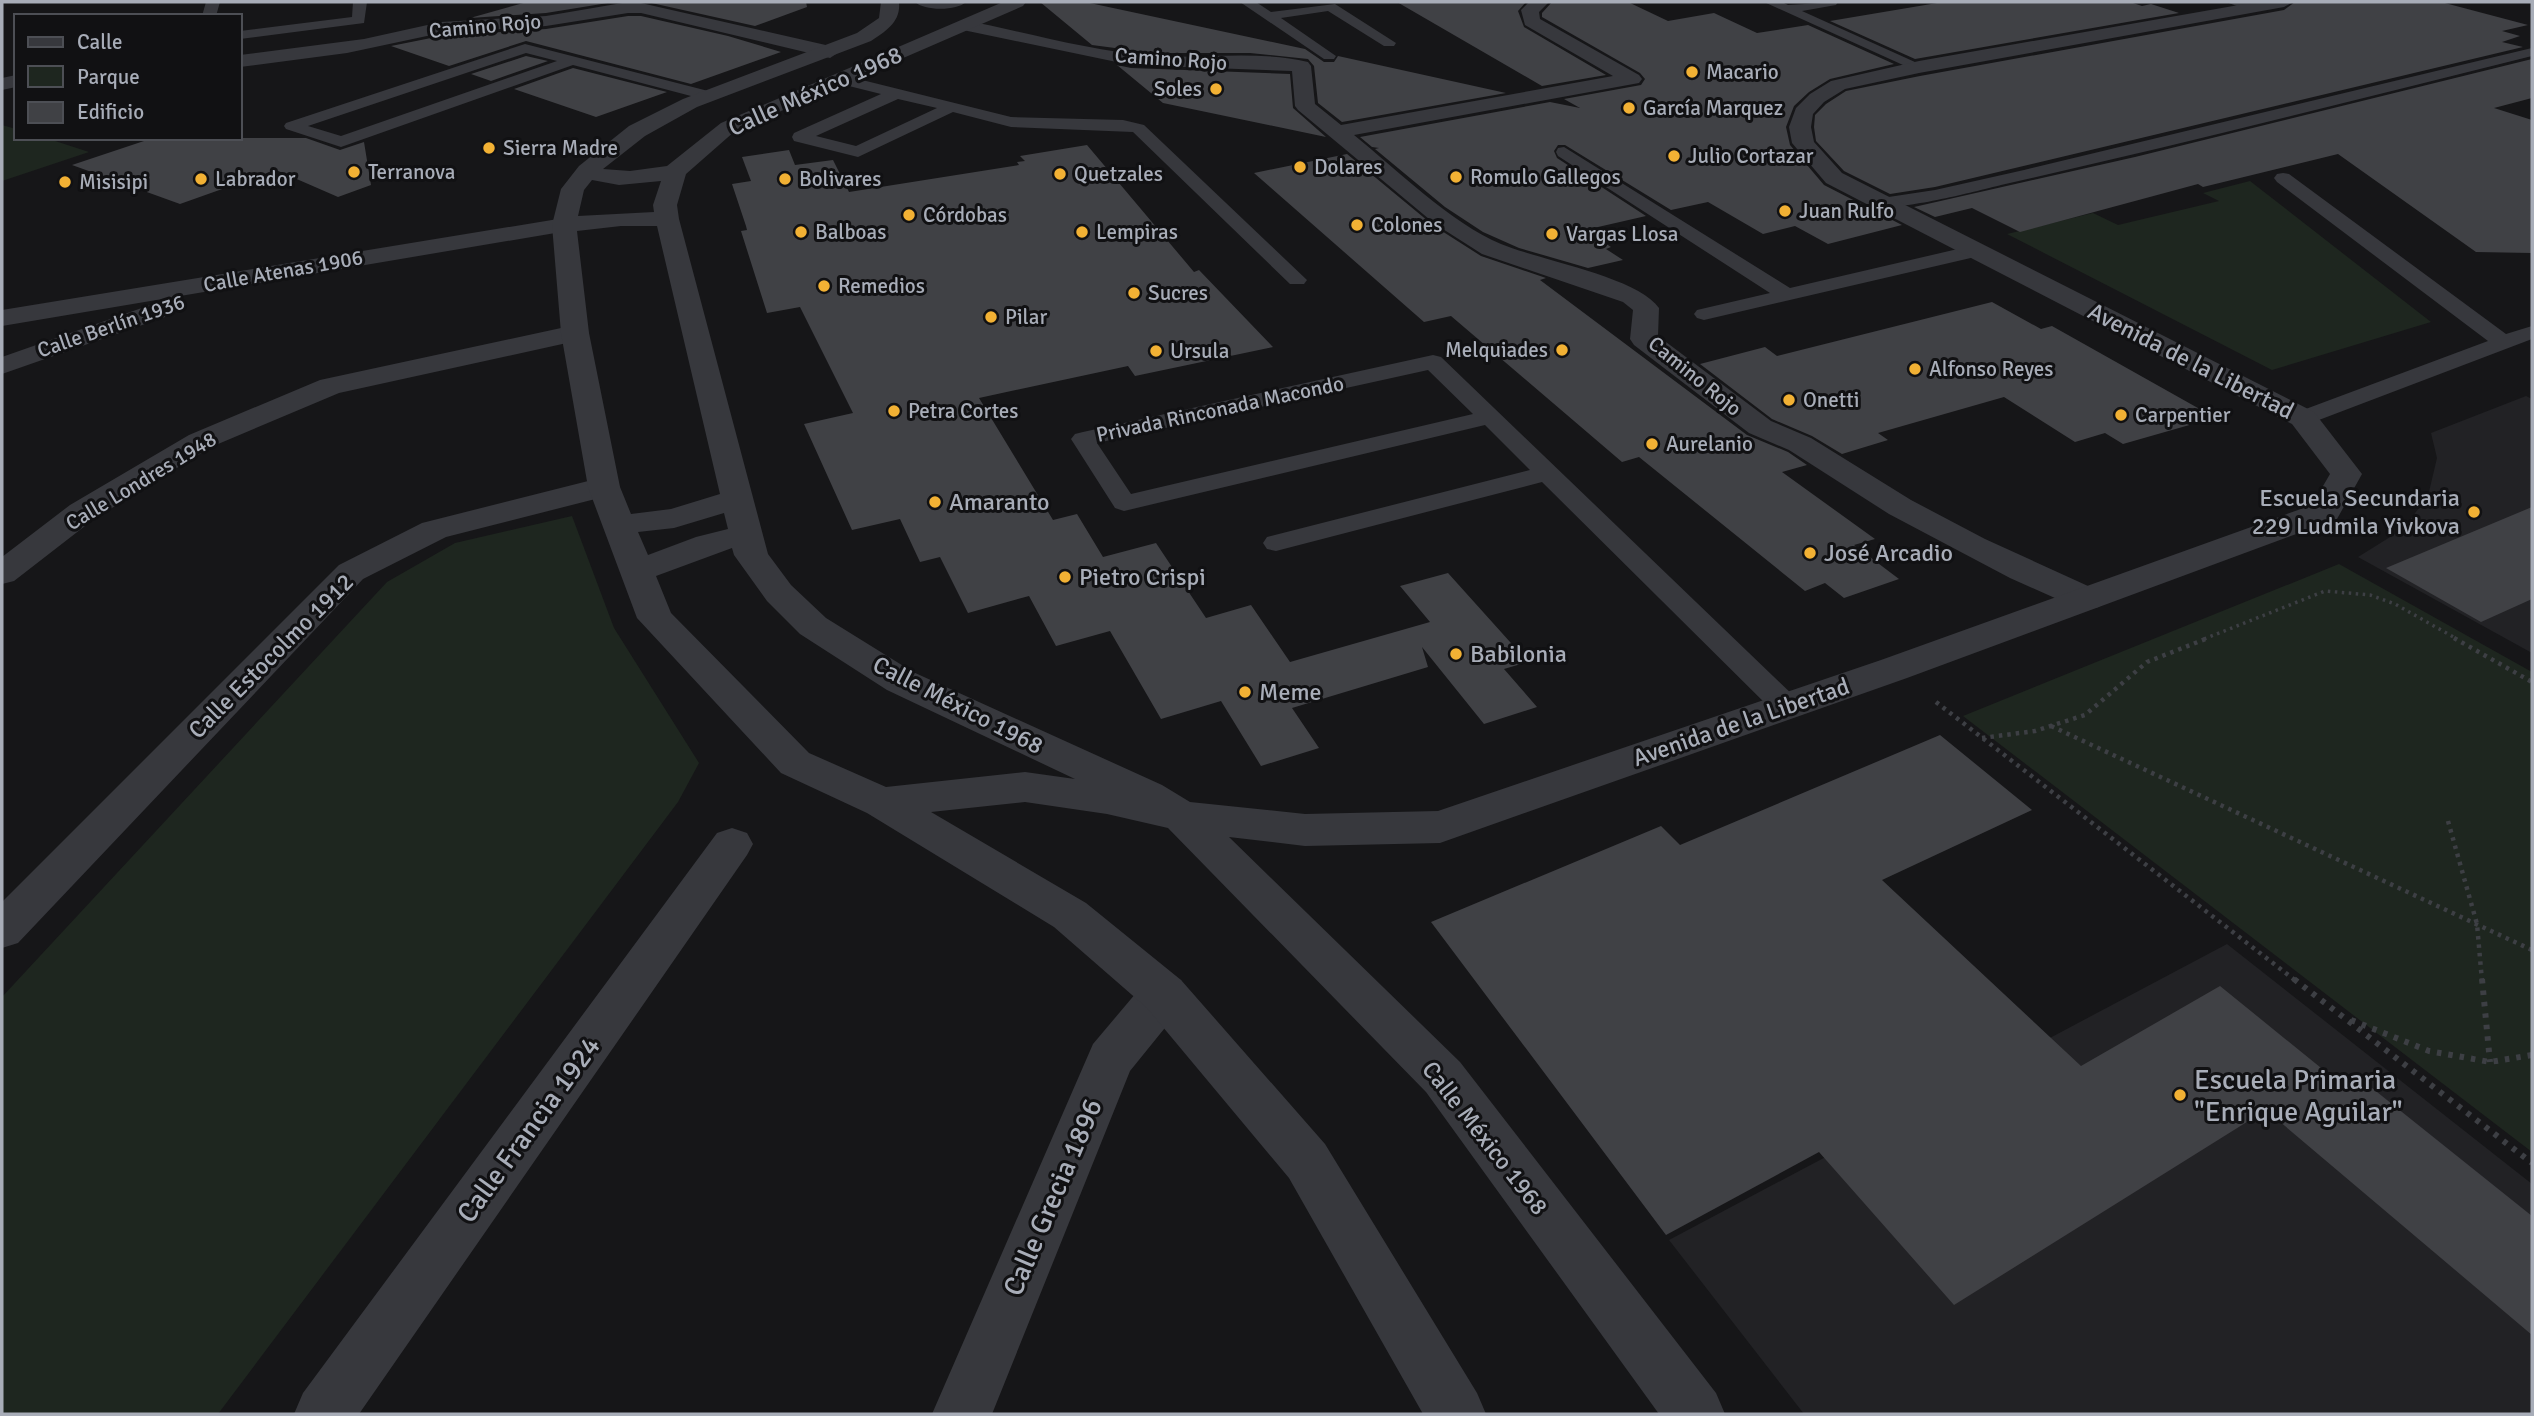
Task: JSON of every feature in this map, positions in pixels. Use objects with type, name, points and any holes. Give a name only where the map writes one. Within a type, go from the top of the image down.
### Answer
[{"type":"street","name":"Camino Rojo","points":[[647,7],[681,2]]},
{"type":"street","name":"Calle México 1968","points":[[890,2],[891,12],[887,23],[864,37],[839,63],[690,103],[637,131],[587,171],[573,189],[564,225],[575,333],[604,487],[655,618],[795,763],[881,802],[1070,915],[1164,994],[1307,1161],[1456,1414]]},
{"type":"street","points":[[923,2],[960,13]]},
{"type":"street","name":"Calle México 1968","points":[[1017,2],[960,13],[839,63],[728,127],[675,171],[665,205],[667,219],[751,555],[779,593],[813,626],[900,681],[1147,796],[1181,816],[1443,1077],[1695,1414]]},
{"type":"street","points":[[1337,132],[1632,79],[1531,21],[1530,10],[1540,2]]},
{"type":"street","name":"Avenida de la Libertad","points":[[881,802],[1025,787],[1107,799],[1181,816],[1305,830],[1440,827],[1894,669],[2325,512],[2346,474],[2303,418],[1834,178],[1803,143],[1800,127],[1803,112],[1817,98],[1838,85],[2243,5],[2284,2]]},
{"type":"street","name":"Camino Rojo","points":[[242,61],[292,57],[385,41],[453,25],[549,21],[627,4],[647,7],[839,63]]},
{"type":"street","name":"Camino Rojo","points":[[960,13],[1130,59],[1301,66],[1305,106],[1443,219],[1491,248],[1632,296],[1646,308],[1644,339],[1760,426],[1800,444],[1912,514],[2022,571],[2087,599]]},
{"type":"street","points":[[587,171],[615,177],[650,176],[675,171]]},
{"type":"street","name":"Calle Atenas 1906","points":[[2,318],[564,225],[621,219],[667,219]]},
{"type":"street","name":"Calle Berlín 1936","points":[[2,366],[261,275]]},
{"type":"street","name":"Calle Londres 1948","points":[[2,574],[82,512],[200,441],[330,386],[575,333]]},
{"type":"street","name":"Calle Estocolmo 1912","points":[[2,930],[351,572],[434,530],[604,487]]},
{"type":"street","points":[[618,525],[674,518],[706,511],[738,499]]},
{"type":"street","points":[[638,571],[708,544],[746,535]]},
{"type":"street","name":"Calle Francia 1924","points":[[324,1414],[732,844]]},
{"type":"street","name":"Calle Grecia 1896","points":[[962,1414],[1110,1059],[1164,994]]},
{"type":"lane","points":[[242,34],[359,20],[360,2]]},
{"type":"lane","points":[[1247,2],[1329,56]]},
{"type":"lane","points":[[1771,2],[1919,67]]},
{"type":"lane","points":[[1787,9],[1831,2]]},
{"type":"lane","points":[[1269,16],[1330,7],[1389,43]]},
{"type":"lane","points":[[573,61],[341,142],[292,126],[525,48],[710,96]]},
{"type":"lane","points":[[1882,203],[1935,195],[2011,178],[2532,52]]},
{"type":"lane","points":[[839,63],[897,93],[1011,122],[1123,125],[1138,128],[1297,279]]},
{"type":"lane","points":[[897,93],[800,137],[858,152],[952,107]]},
{"type":"lane","points":[[1564,152],[1787,295]]},
{"type":"lane","points":[[2283,178],[2503,342]]},
{"type":"lane","points":[[1704,314],[1975,250]]},
{"type":"lane","points":[[2303,418],[2532,332]]},
{"type":"lane","name":"Privada Rinconada Macondo","points":[[1489,417],[1124,503],[1083,439],[1433,362],[1786,706]]},
{"type":"lane","points":[[1276,543],[1547,473]]},
{"type":"path","points":[[1982,738],[2050,726],[2085,715],[2147,662],[2325,592],[2370,595],[2395,604],[2532,682]]},
{"type":"path","points":[[1894,669],[2532,1163]]},
{"type":"path","points":[[2050,726],[2532,950]]},
{"type":"path","points":[[2448,821],[2477,924],[2490,1062]]},
{"type":"path","points":[[2343,1017],[2429,1051],[2490,1062],[2532,1055]]},
{"type":"shaded area","name":"Escuela Secundaria 229 Ludmila Yivkova","points":[[2526,396],[2532,399],[2532,653],[2358,557],[2403,529],[2428,496],[2437,458],[2431,433]]},
{"type":"shaded area","name":"Escuela Primaria \"Enrique Aguilar\"","points":[[2227,944],[2532,1184],[2532,1414],[1804,1414],[1669,1240]]},
{"type":"green space","points":[[2,125],[14,128],[14,140],[52,140],[89,152],[2,181]]},
{"type":"green space","points":[[2250,181],[2431,322],[2272,370],[2007,234],[2093,213],[2118,225],[2219,201],[2203,193]]},
{"type":"green space","points":[[572,516],[614,628],[699,763],[678,802],[218,1414],[2,1414],[2,997],[387,582],[455,543]]},
{"type":"green space","points":[[2339,564],[2532,672],[2532,1152],[1963,716]]},
{"type":"building","points":[[527,2],[614,2],[546,13],[470,18]]},
{"type":"building","points":[[647,2],[806,2],[807,7],[755,26]]},
{"type":"building","points":[[1040,2],[1085,2],[1305,49],[1324,62],[1334,62],[1338,56],[1506,93],[1342,122],[1318,103],[1314,66],[1308,59],[1250,53],[1153,53],[1092,45]]},
{"type":"building","points":[[1397,2],[1526,2],[1518,11],[1524,27],[1606,75],[1542,86]]},
{"type":"building","points":[[1552,2],[1628,2],[1668,21],[1714,13],[1757,33],[1808,25],[1894,64],[1830,79],[1809,92],[1794,106],[1786,127],[1790,145],[1824,185],[1902,225],[1828,244],[1795,226],[1763,234],[1708,202],[1671,210],[1565,145],[1558,145],[1554,151],[1557,158],[1646,216],[1585,230],[1611,247],[1606,249],[1623,260],[1588,268],[1519,248],[1483,232],[1445,207],[1375,149],[1379,148],[1372,147],[1360,137],[1550,102],[1580,108],[1564,99],[1641,85],[1645,79],[1640,73],[1542,17],[1542,13]]},
{"type":"building","points":[[1943,2],[2130,2],[2142,6],[2151,4],[2179,13],[1915,59],[1830,21]]},
{"type":"building","points":[[2295,2],[2441,2],[2528,25],[2502,31],[2520,36],[2502,42],[2523,47],[1935,187],[1890,194],[1844,171],[1816,141],[1815,115],[1846,91],[2284,10]]},
{"type":"building","points":[[641,16],[728,36],[781,52],[691,84],[526,41],[449,66],[391,46],[441,36],[546,29]]},
{"type":"building","points":[[526,56],[548,61],[491,81],[471,74]]},
{"type":"building","points":[[2532,59],[2532,98],[2494,108],[2532,120],[2532,253],[2476,252],[2338,154],[2203,187],[2198,184],[2020,232],[1972,208],[1935,217],[1914,207],[2135,157]]},
{"type":"building","points":[[1117,65],[1131,68],[1290,74],[1293,108],[1326,137],[1163,103]]},
{"type":"building","points":[[573,68],[667,92],[596,117],[514,89]]},
{"type":"building","points":[[306,138],[340,150],[364,142],[371,185],[338,197],[276,170],[180,204],[72,165],[147,140]]},
{"type":"building","points":[[1087,145],[1194,272],[1199,270],[1273,347],[1135,376],[1128,366],[979,398],[1053,520],[1077,514],[1103,557],[1156,543],[1206,618],[1251,605],[1290,662],[1430,622],[1400,586],[1448,573],[1528,662],[1504,669],[1537,707],[1484,724],[1422,647],[1428,667],[1292,708],[1319,748],[1261,766],[1221,701],[1161,719],[1110,631],[1056,646],[1029,596],[968,613],[940,557],[920,562],[900,519],[852,530],[804,424],[853,413],[800,307],[767,313],[741,231],[747,230],[732,184],[751,181],[742,157],[789,150],[795,165],[833,160],[849,192],[1019,165],[1017,162],[1025,161],[1020,156]]},
{"type":"building","points":[[1347,154],[1434,226],[1481,256],[1546,278],[1540,280],[1747,435],[1788,452],[1807,465],[1782,472],[1875,539],[1854,545],[1899,579],[1844,598],[1825,583],[1805,591],[1639,457],[1622,462],[1451,316],[1424,322],[1254,173]]},
{"type":"building","points":[[1992,302],[2041,329],[2052,326],[2205,412],[2191,417],[2200,422],[2123,444],[2105,433],[2075,442],[2004,397],[1878,433],[1888,440],[1842,454],[1812,436],[1772,419],[1700,364],[1765,347],[1777,356]]},
{"type":"building","points":[[2532,507],[2532,599],[2481,622],[2386,568]]},
{"type":"building","points":[[1940,735],[2032,810],[1882,880],[2081,1066],[2220,986],[2347,1089],[2362,1080],[2532,1216],[2532,1335],[2266,1110],[1954,1305],[1819,1152],[1666,1235],[1431,922],[1661,826],[1680,845]]},
{"type":"place","name":"Macario","points":[[1692,72]]},
{"type":"place","name":"Soles","points":[[1216,89]]},
{"type":"place","name":"García Marquez","points":[[1629,108]]},
{"type":"place","name":"Sierra Madre","points":[[489,148]]},
{"type":"place","name":"Julio Cortazar","points":[[1674,156]]},
{"type":"place","name":"Dolares","points":[[1300,167]]},
{"type":"place","name":"Terranova","points":[[354,172]]},
{"type":"place","name":"Quetzales","points":[[1060,174]]},
{"type":"place","name":"Romulo Gallegos","points":[[1456,177]]},
{"type":"place","name":"Labrador","points":[[201,179]]},
{"type":"place","name":"Bolivares","points":[[785,179]]},
{"type":"place","name":"Misisipi","points":[[65,182]]},
{"type":"place","name":"Juan Rulfo","points":[[1785,211]]},
{"type":"place","name":"Córdobas","points":[[909,215]]},
{"type":"place","name":"Colones","points":[[1357,225]]},
{"type":"place","name":"Balboas","points":[[801,232]]},
{"type":"place","name":"Lempiras","points":[[1082,232]]},
{"type":"place","name":"Vargas Llosa","points":[[1552,234]]},
{"type":"place","name":"Remedios","points":[[824,286]]},
{"type":"place","name":"Sucres","points":[[1134,293]]},
{"type":"place","name":"Pilar","points":[[991,317]]},
{"type":"place","name":"Melquiades","points":[[1562,350]]},
{"type":"place","name":"Ursula","points":[[1156,351]]},
{"type":"place","name":"Alfonso Reyes","points":[[1915,369]]},
{"type":"place","name":"Onetti","points":[[1789,400]]},
{"type":"place","name":"Petra Cortes","points":[[894,411]]},
{"type":"place","name":"Carpentier","points":[[2121,415]]},
{"type":"place","name":"Aurelanio","points":[[1652,444]]},
{"type":"place","name":"Amaranto","points":[[935,502]]},
{"type":"place","name":"Escuela Secundaria 229 Ludmila Yivkova","points":[[2474,512]]},
{"type":"place","name":"José Arcadio","points":[[1810,553]]},
{"type":"place","name":"Pietro Crispi","points":[[1065,577]]},
{"type":"place","name":"Babilonia","points":[[1456,654]]},
{"type":"place","name":"Meme","points":[[1245,692]]},
{"type":"place","name":"Escuela Primaria \"Enrique Aguilar\"","points":[[2180,1095]]}]
